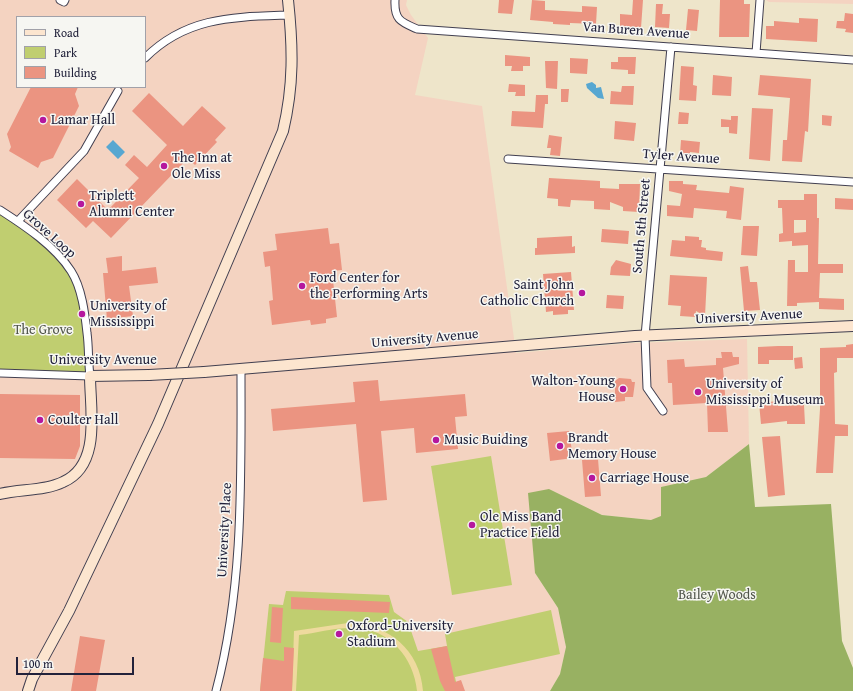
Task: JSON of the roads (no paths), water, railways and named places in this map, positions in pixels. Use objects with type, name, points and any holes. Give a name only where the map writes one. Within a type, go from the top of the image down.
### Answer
[{"type":"street","points":[[60,0],[64,2],[65,0]]},
{"type":"street","points":[[28,691],[32,679],[69,611],[158,424],[283,132],[292,84],[293,50],[288,0]]},
{"type":"street","name":"Van Buren Avenue","points":[[395,0],[394,11],[401,23],[417,29],[853,60]]},
{"type":"street","points":[[756,53],[760,0]]},
{"type":"street","points":[[146,57],[166,40],[187,29],[214,20],[238,16],[290,15]]},
{"type":"street","name":"South 5th Street","points":[[663,411],[647,388],[645,336],[671,47]]},
{"type":"street","points":[[18,221],[84,151],[118,89]]},
{"type":"street","name":"Tyler Avenue","points":[[508,159],[853,182]]},
{"type":"street","name":"Grove Loop","points":[[0,210],[18,221],[53,250],[71,271],[78,286],[87,332],[90,376]]},
{"type":"street","name":"University Avenue","points":[[0,373],[149,376],[645,336],[853,326]]},
{"type":"street","name":"University Place","points":[[216,691],[226,651],[238,567],[241,511],[241,368]]},
{"type":"street","points":[[0,494],[64,482],[81,468],[87,459],[91,438],[90,376]]},
{"type":"water","points":[[592,82],[596,85],[596,88],[601,87],[604,99],[598,98],[587,88],[586,84]]},
{"type":"water","points":[[113,140],[125,152],[118,159],[106,147]]},
{"type":"place","name":"Lamar Hall","points":[[43,120]]},
{"type":"place","name":"The Inn at Ole Miss","points":[[164,166]]},
{"type":"place","name":"Triplett Alumni Center","points":[[81,204]]},
{"type":"place","name":"Ford Center for the Performing Arts","points":[[302,286]]},
{"type":"place","name":"Saint John Catholic Church","points":[[582,293]]},
{"type":"place","name":"University of Mississippi","points":[[82,314]]},
{"type":"place","name":"Walton-Young House","points":[[623,389]]},
{"type":"place","name":"University of Mississippi Museum","points":[[698,392]]},
{"type":"place","name":"Coulter Hall","points":[[40,420]]},
{"type":"place","name":"Music Buiding","points":[[436,440]]},
{"type":"place","name":"Brandt Memory House","points":[[560,446]]},
{"type":"place","name":"Carriage House","points":[[592,478]]},
{"type":"place","name":"Ole Miss Band Practice Field","points":[[472,525]]},
{"type":"place","name":"Oxford-University Stadium","points":[[339,634]]},
{"type":"park label","name":"The Grove","points":[[43,330]]},
{"type":"park label","name":"Bailey Woods","points":[[717,595]]}]
